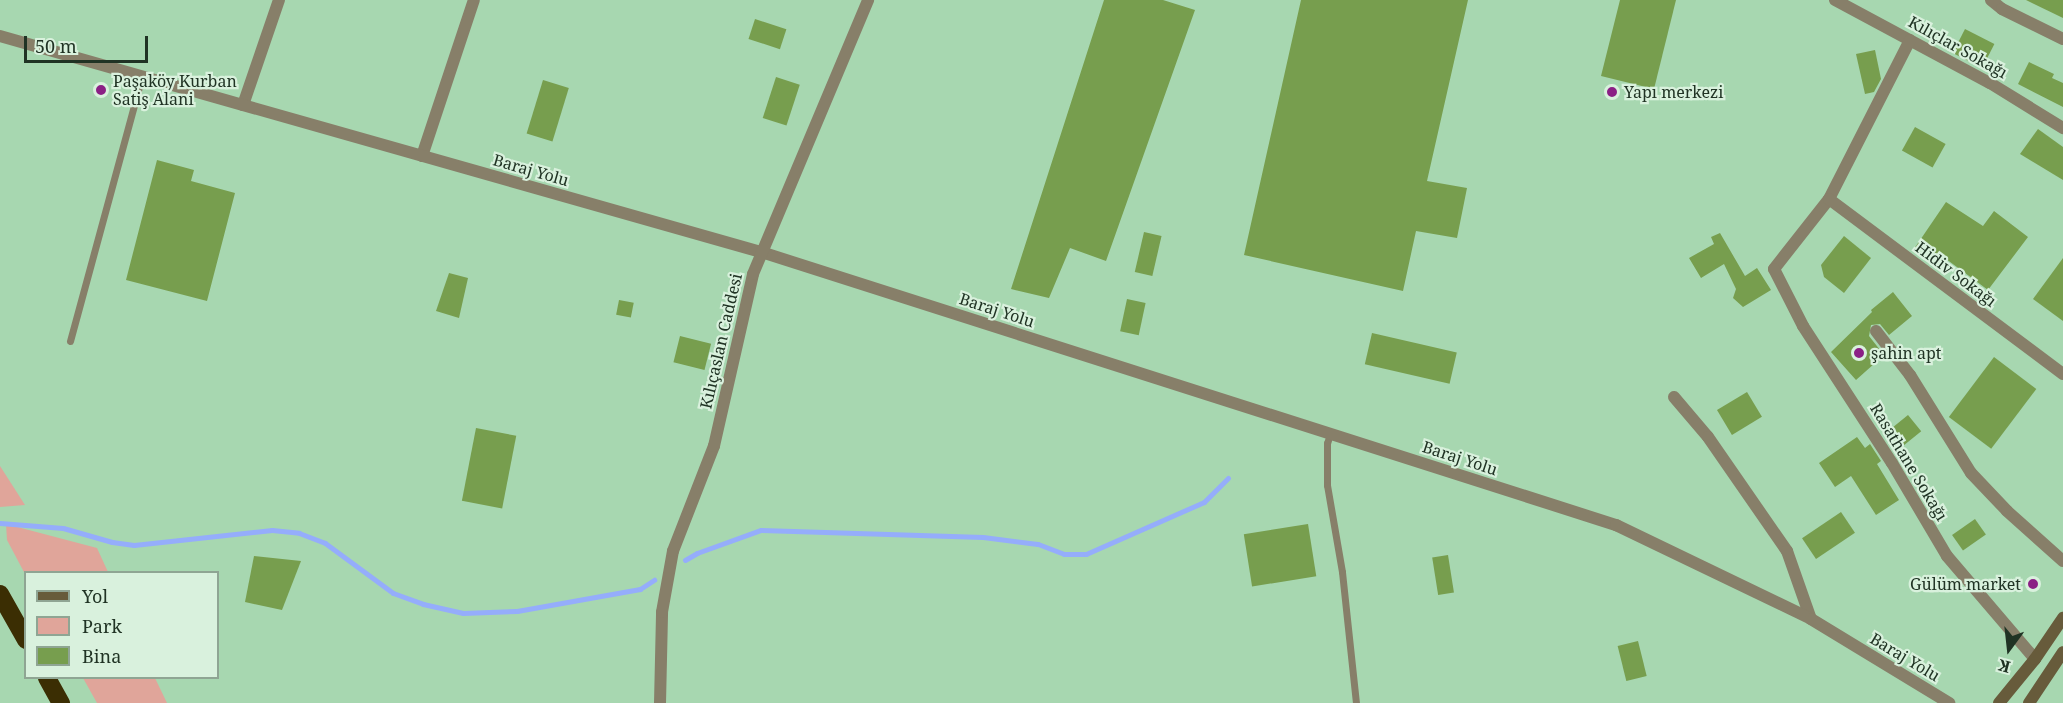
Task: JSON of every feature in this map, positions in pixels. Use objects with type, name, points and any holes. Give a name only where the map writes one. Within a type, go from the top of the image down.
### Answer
[{"type":"highway","points":[[0,594],[24,636]]},
{"type":"highway","points":[[48,679],[61,703]]},
{"type":"main road","points":[[1999,703],[2063,618]]},
{"type":"main road","points":[[2029,703],[2063,652]]},
{"type":"street","points":[[243,105],[279,0]]},
{"type":"street","points":[[422,156],[474,0]]},
{"type":"street","name":"Kılıçaslan Caddesi","points":[[660,703],[662,612],[673,551],[714,446],[753,274],[868,0]]},
{"type":"street","name":"Kılıçlar Sokağı","points":[[1835,0],[1990,83],[2063,128]]},
{"type":"street","points":[[1991,0],[2002,9],[2063,39]]},
{"type":"street","name":"Baraj Yolu","points":[[0,36],[762,252],[1616,525],[1811,619],[1948,703]]},
{"type":"street","points":[[1829,199],[1910,40]]},
{"type":"street","name":"Rasathane Sokağı","points":[[1829,199],[1774,269],[1803,326],[1892,463],[1947,556],[2035,658]]},
{"type":"street","name":"Hidiv Sokağı","points":[[1829,199],[2063,374]]},
{"type":"street","points":[[1876,331],[1910,375],[1971,473],[2007,510],[2063,561]]},
{"type":"street","points":[[1674,397],[1708,437],[1787,551],[1811,619]]},
{"type":"lane","points":[[70,341],[142,76]]},
{"type":"lane","points":[[1330,434],[1327,443],[1327,485],[1341,572],[1356,703]]},
{"type":"green space","points":[[0,466],[25,505],[0,507]]},
{"type":"green space","points":[[6,524],[97,548],[108,571],[24,572],[7,540]]},
{"type":"green space","points":[[84,679],[155,679],[167,703],[97,703]]},
{"type":"building","points":[[1104,0],[1163,0],[1195,10],[1106,261],[1070,248],[1049,298],[1011,289]]},
{"type":"building","points":[[1301,0],[1468,0],[1427,181],[1467,188],[1457,238],[1416,231],[1403,291],[1244,255]]},
{"type":"building","points":[[1620,0],[1676,0],[1654,89],[1601,76]]},
{"type":"building","points":[[2026,0],[2063,0],[2063,18]]},
{"type":"building","points":[[755,19],[786,29],[780,49],[749,39]]},
{"type":"building","points":[[1965,29],[1994,44],[1982,68],[1953,53]]},
{"type":"building","points":[[1875,50],[1881,79],[1874,92],[1865,94],[1856,54]]},
{"type":"building","points":[[2029,62],[2054,74],[2052,78],[2063,83],[2063,107],[2018,84]]},
{"type":"building","points":[[776,77],[800,85],[786,126],[763,118]]},
{"type":"building","points":[[543,80],[569,88],[552,141],[527,134]]},
{"type":"building","points":[[1915,127],[1946,144],[1933,168],[1902,151]]},
{"type":"building","points":[[2038,129],[2063,147],[2063,180],[2020,154]]},
{"type":"building","points":[[157,160],[194,170],[191,181],[235,193],[207,301],[126,280]]},
{"type":"building","points":[[1946,202],[1983,226],[1994,211],[2028,237],[1988,290],[1942,256],[1936,264],[1914,249]]},
{"type":"building","points":[[1144,232],[1162,236],[1152,276],[1135,272]]},
{"type":"building","points":[[1720,233],[1745,276],[1757,268],[1771,290],[1743,307],[1733,298],[1736,289],[1724,264],[1701,278],[1689,258],[1714,244],[1711,237]]},
{"type":"building","points":[[1844,236],[1871,258],[1844,293],[1824,277],[1821,265]]},
{"type":"building","points":[[2063,258],[2063,321],[2033,299]]},
{"type":"building","points":[[449,273],[468,278],[459,318],[436,311]]},
{"type":"building","points":[[1893,292],[1912,316],[1889,335],[1880,324],[1871,325],[1869,336],[1884,355],[1856,380],[1831,352],[1872,312],[1871,310]]},
{"type":"building","points":[[1127,299],[1146,303],[1139,335],[1120,331]]},
{"type":"building","points":[[619,300],[634,303],[631,318],[616,315]]},
{"type":"building","points":[[1372,333],[1457,353],[1450,384],[1365,364]]},
{"type":"building","points":[[680,336],[711,344],[705,370],[673,362]]},
{"type":"building","points":[[1994,357],[2036,389],[1991,449],[1949,417]]},
{"type":"building","points":[[1747,392],[1762,417],[1732,435],[1717,410]]},
{"type":"building","points":[[1908,415],[1921,431],[1897,451],[1884,435]]},
{"type":"building","points":[[476,428],[516,436],[502,508],[462,501]]},
{"type":"building","points":[[1857,437],[1865,448],[1870,444],[1881,461],[1877,464],[1899,500],[1876,515],[1851,476],[1835,487],[1819,463]]},
{"type":"building","points":[[1841,512],[1855,533],[1816,559],[1802,538]]},
{"type":"building","points":[[1975,519],[1986,535],[1963,551],[1952,535]]},
{"type":"building","points":[[1308,524],[1316,576],[1252,587],[1244,534]]},
{"type":"building","points":[[1448,555],[1454,593],[1438,595],[1432,558]]},
{"type":"building","points":[[254,556],[301,561],[282,610],[245,602]]},
{"type":"building","points":[[1638,641],[1647,676],[1626,681],[1618,646]]},
{"type":"waterway","points":[[685,560],[697,553],[761,530],[983,537],[1038,544],[1064,554],[1086,554],[1204,502],[1228,478]]},
{"type":"waterway","points":[[0,523],[63,528],[112,542],[134,545],[272,530],[299,533],[325,543],[393,593],[423,604],[463,613],[517,611],[640,589],[654,580]]},
{"type":"place","name":"Paşaköy Kurban Satiş Alani","points":[[101,90]]},
{"type":"place","name":"Yapı merkezi","points":[[1612,92]]},
{"type":"place","name":"şahin apt","points":[[1859,353]]},
{"type":"place","name":"Gülüm market","points":[[2033,584]]}]
